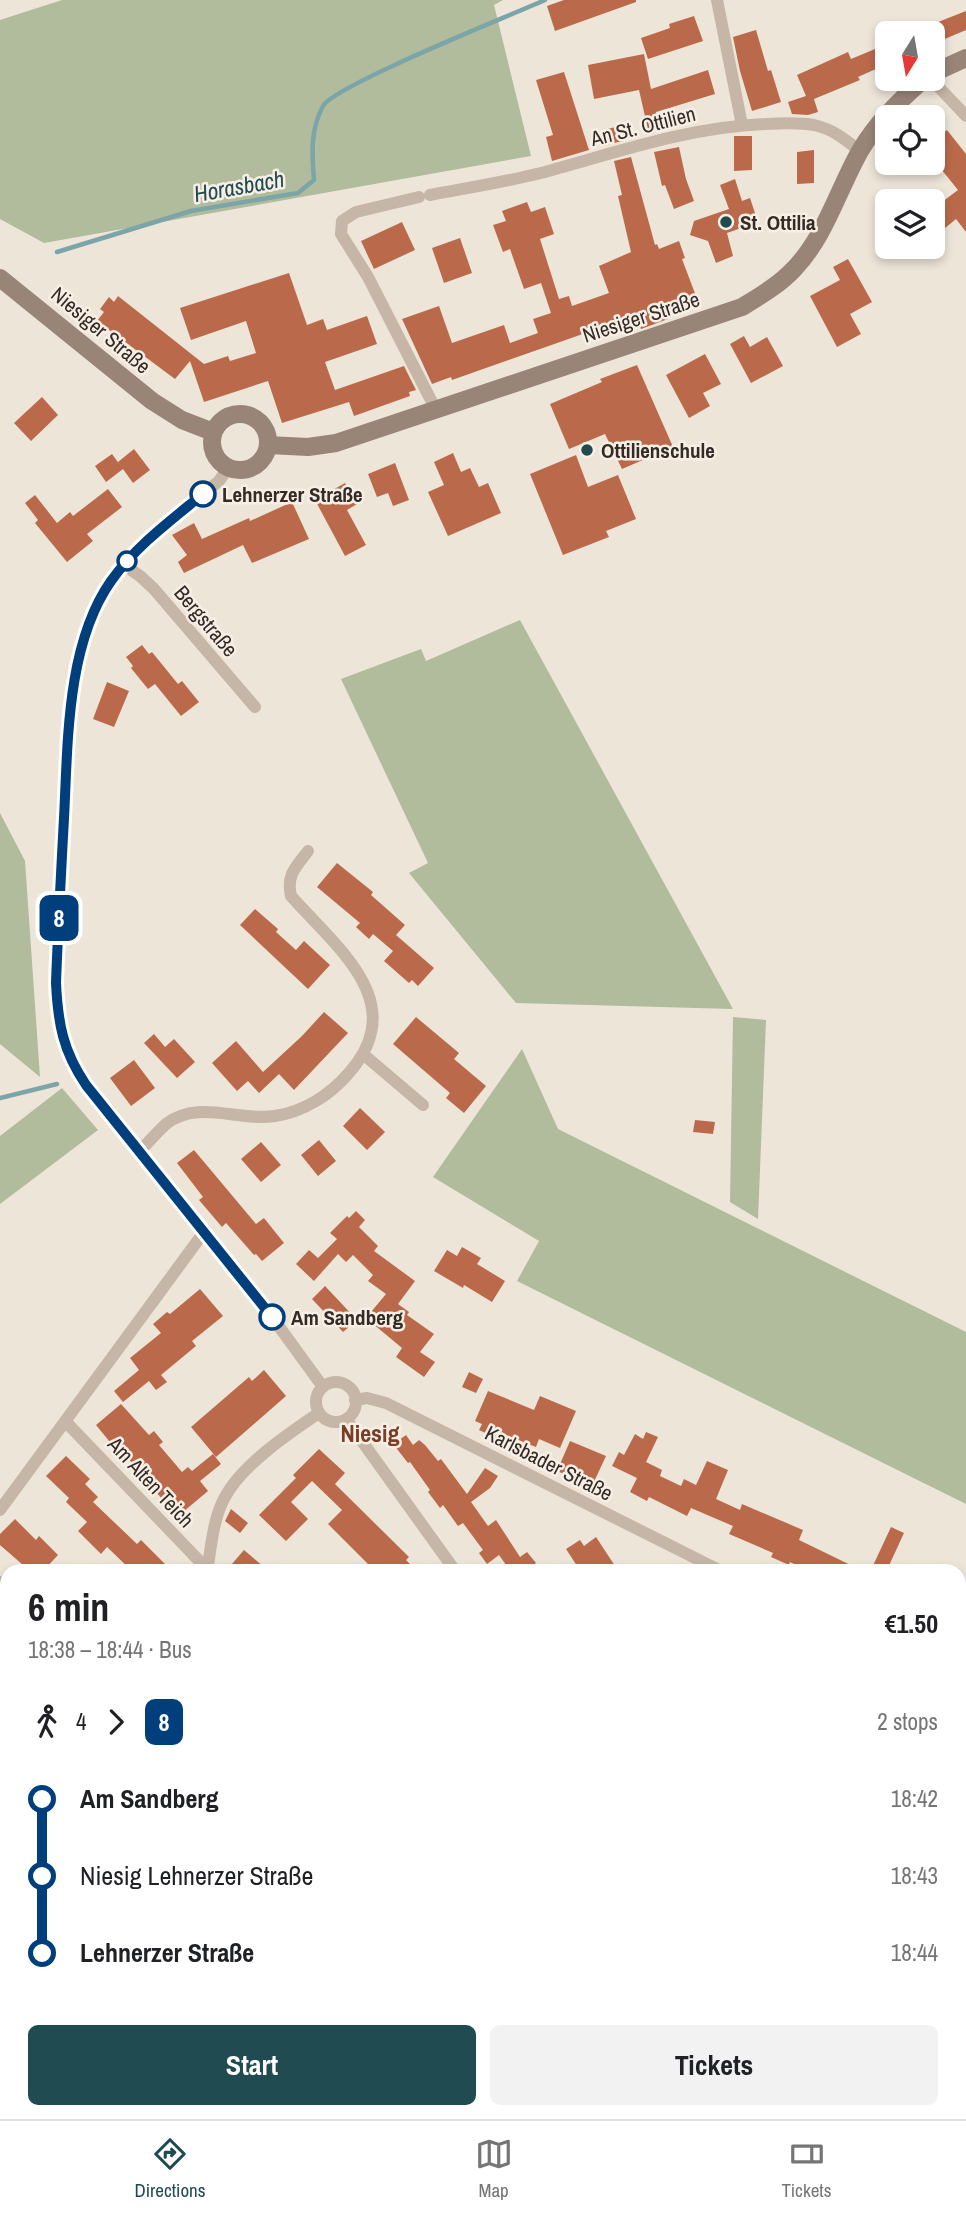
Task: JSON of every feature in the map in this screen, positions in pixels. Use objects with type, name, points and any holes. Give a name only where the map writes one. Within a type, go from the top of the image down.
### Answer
[{"type":"main road","points":[[945,68],[966,58]]},
{"type":"main road","name":"Niesiger Straße","points":[[268,445],[308,447],[336,443],[727,313],[765,293],[794,270],[814,244],[860,151],[885,114],[911,91]]},
{"type":"main road","name":"Niesiger Straße","points":[[0,278],[152,401],[182,420],[213,432]]},
{"type":"main road","points":[[242,414],[258,421],[267,436],[268,445],[261,461],[246,470],[228,468],[215,457],[211,440],[213,432],[225,418],[242,414]]},
{"type":"street","points":[[717,0],[742,125]]},
{"type":"street","points":[[942,91],[966,116]]},
{"type":"street","name":"An St. Ottilien","points":[[436,410],[368,278],[341,234],[342,221],[356,212],[540,173],[611,152],[696,132],[742,125],[815,125],[836,132],[860,151]]},
{"type":"street","points":[[228,468],[219,481],[146,541],[124,565],[98,603],[86,637],[72,690],[68,732],[56,983],[62,1037],[76,1070],[272,1317],[323,1387]]},
{"type":"street","name":"Bergstraße","points":[[124,565],[154,589],[255,707]]},
{"type":"street","points":[[140,1151],[167,1124],[182,1116],[206,1112],[245,1117],[275,1116],[301,1110],[339,1084],[363,1054],[373,1024],[373,1005],[367,986],[345,955],[291,895],[288,883],[307,851]]},
{"type":"street","points":[[363,1054],[423,1105]]},
{"type":"street","points":[[0,1510],[204,1232]]},
{"type":"street","points":[[341,1383],[350,1390],[355,1400],[355,1408],[346,1419],[331,1422],[319,1413],[316,1399],[323,1387],[341,1383]]},
{"type":"street","name":"Karlsbader Straße","points":[[355,1400],[366,1398],[386,1403],[707,1564]]},
{"type":"street","points":[[208,1564],[220,1507],[229,1489],[276,1444],[319,1413]]},
{"type":"street","points":[[346,1419],[450,1564]]},
{"type":"street","name":"Am Alten Teich","points":[[65,1421],[201,1564]]},
{"type":"green space","points":[[62,0],[503,0],[494,5],[531,156],[44,243],[0,219],[0,20]]},
{"type":"green space","points":[[520,620],[733,1009],[516,1003],[409,873],[428,863],[341,679],[421,649],[426,661]]},
{"type":"green space","points":[[0,813],[25,861],[40,1077],[0,1044]]},
{"type":"green space","points":[[733,1017],[766,1020],[758,1219],[730,1202]]},
{"type":"green space","points":[[522,1049],[558,1129],[966,1332],[966,1504],[517,1281],[539,1241],[433,1177]]},
{"type":"green space","points":[[62,1088],[98,1130],[0,1204],[0,1136]]},
{"type":"building","points":[[564,0],[636,2],[555,31],[547,6]]},
{"type":"building","points":[[966,11],[966,30],[945,39],[945,21],[941,21]]},
{"type":"building","points":[[694,16],[703,41],[648,59],[641,38],[670,28],[669,24]]},
{"type":"building","points":[[756,30],[768,71],[771,70],[781,102],[752,111],[733,37]]},
{"type":"building","points":[[875,49],[875,69],[858,77],[860,80],[814,99],[818,112],[808,115],[792,114],[788,102],[806,96],[797,75],[848,52],[851,59]]},
{"type":"building","points":[[644,54],[651,89],[708,70],[715,94],[656,112],[654,133],[649,134],[639,90],[594,99],[588,65]]},
{"type":"building","points":[[564,72],[589,150],[552,161],[546,137],[553,135],[536,80]]},
{"type":"building","points":[[622,125],[626,140],[603,146],[601,131]]},
{"type":"building","points":[[947,130],[966,154],[966,232],[956,219],[945,228],[945,200],[958,190],[945,174]]},
{"type":"building","points":[[734,136],[752,136],[752,170],[734,171]]},
{"type":"building","points":[[679,147],[694,201],[674,209],[665,185],[662,186],[654,152]]},
{"type":"building","points":[[814,150],[814,183],[797,184],[797,152]]},
{"type":"building","points":[[631,157],[655,245],[657,244],[659,249],[679,241],[685,258],[682,259],[699,304],[641,329],[634,316],[452,380],[451,377],[432,384],[402,319],[439,306],[452,343],[504,325],[510,343],[538,333],[533,319],[551,313],[541,283],[524,289],[510,249],[503,252],[493,225],[506,221],[502,211],[527,202],[531,212],[545,207],[554,234],[540,239],[559,299],[569,296],[572,306],[609,293],[599,266],[631,252],[618,196],[622,195],[614,161]]},
{"type":"building","name":"St. Ottilia","points":[[735,179],[742,201],[750,198],[758,222],[727,233],[733,256],[716,263],[708,241],[690,235],[694,221],[729,209],[720,185]]},
{"type":"building","points":[[402,222],[415,250],[374,269],[361,241]]},
{"type":"building","points":[[460,238],[472,273],[444,283],[432,248]]},
{"type":"building","points":[[848,259],[872,302],[850,314],[861,334],[837,347],[810,296],[840,280],[833,267]]},
{"type":"building","points":[[289,273],[307,325],[323,319],[327,330],[367,316],[377,344],[325,362],[335,390],[404,366],[416,390],[409,392],[410,396],[354,416],[349,402],[282,423],[268,381],[204,402],[190,361],[175,379],[97,321],[104,312],[100,309],[109,297],[114,302],[118,296],[204,364],[228,356],[230,361],[256,353],[246,321],[191,340],[180,308]]},
{"type":"building","points":[[744,336],[750,347],[767,337],[783,366],[751,383],[730,344]]},
{"type":"building","points":[[705,354],[721,384],[703,393],[710,406],[689,418],[666,375]]},
{"type":"building","points":[[637,365],[673,447],[622,469],[605,434],[569,449],[550,404],[602,382],[600,379]]},
{"type":"building","points":[[42,397],[58,415],[31,441],[14,423]]},
{"type":"building","points":[[134,449],[150,470],[133,483],[118,462]]},
{"type":"building","points":[[453,453],[461,472],[470,468],[479,487],[488,483],[501,513],[448,536],[428,492],[444,485],[434,462]]},
{"type":"building","points":[[112,454],[123,469],[106,482],[95,466]]},
{"type":"building","points":[[576,455],[588,487],[618,475],[636,519],[606,531],[609,537],[563,555],[530,474]]},
{"type":"building","points":[[395,463],[409,500],[393,506],[388,493],[377,497],[368,474]]},
{"type":"building","points":[[345,483],[357,504],[347,510],[366,545],[345,556],[315,500]]},
{"type":"building","points":[[108,489],[122,507],[87,534],[93,541],[67,562],[35,523],[38,520],[25,503],[35,495],[57,523],[70,512],[73,516]]},
{"type":"building","points":[[292,502],[309,539],[252,563],[243,545],[184,573],[178,562],[187,555],[172,535],[194,523],[202,539]]},
{"type":"building","points":[[142,645],[149,654],[152,652],[178,684],[182,681],[199,702],[181,716],[155,684],[148,689],[131,668],[133,666],[126,657]]},
{"type":"building","points":[[107,682],[129,691],[114,727],[93,719]]},
{"type":"building","points":[[337,863],[373,892],[371,895],[405,925],[396,935],[434,968],[418,986],[412,980],[409,983],[384,961],[393,951],[373,934],[369,939],[356,927],[360,923],[317,887]]},
{"type":"building","points":[[255,909],[278,929],[276,932],[296,950],[304,941],[330,965],[308,989],[240,925]]},
{"type":"building","points":[[324,1012],[348,1033],[294,1090],[279,1074],[259,1093],[248,1081],[237,1091],[212,1063],[236,1041],[263,1072]]},
{"type":"building","points":[[416,1017],[459,1053],[454,1059],[486,1086],[464,1113],[446,1098],[450,1093],[393,1044]]},
{"type":"building","points":[[154,1034],[165,1047],[174,1039],[195,1062],[177,1078],[144,1043]]},
{"type":"building","points":[[134,1060],[155,1088],[131,1106],[110,1078]]},
{"type":"building","points":[[360,1108],[385,1132],[367,1150],[343,1126]]},
{"type":"building","points":[[695,1120],[715,1122],[713,1134],[693,1132]]},
{"type":"building","points":[[319,1140],[336,1161],[318,1176],[301,1155]]},
{"type":"building","points":[[261,1142],[281,1165],[261,1182],[241,1159]]},
{"type":"building","points":[[194,1150],[256,1224],[264,1218],[284,1243],[262,1261],[226,1223],[222,1227],[199,1200],[203,1197],[177,1163]]},
{"type":"building","points":[[356,1211],[365,1220],[359,1227],[378,1246],[374,1251],[415,1281],[398,1304],[409,1312],[407,1315],[434,1334],[420,1352],[435,1362],[424,1377],[396,1357],[402,1348],[366,1318],[386,1294],[368,1281],[373,1275],[353,1255],[346,1262],[338,1254],[314,1281],[296,1264],[309,1250],[318,1258],[337,1239],[330,1233]]},
{"type":"building","points":[[462,1247],[481,1258],[477,1264],[505,1281],[492,1302],[434,1271],[447,1250],[457,1256]]},
{"type":"building","points":[[325,1286],[357,1320],[343,1332],[312,1299]]},
{"type":"building","points":[[200,1289],[223,1316],[192,1341],[196,1346],[161,1375],[167,1382],[156,1390],[149,1381],[123,1402],[114,1391],[139,1370],[130,1358],[161,1333],[153,1324],[167,1312],[170,1314]]},
{"type":"building","points":[[264,1370],[286,1396],[216,1457],[191,1427],[249,1377],[252,1381]]},
{"type":"building","points":[[469,1372],[483,1379],[476,1393],[462,1387]]},
{"type":"building","points":[[488,1391],[534,1410],[540,1396],[576,1411],[560,1448],[539,1439],[536,1447],[499,1432],[496,1438],[479,1430],[482,1424],[475,1421]]},
{"type":"building","points":[[121,1404],[149,1435],[154,1431],[163,1442],[159,1445],[182,1472],[188,1467],[192,1471],[213,1454],[221,1464],[200,1481],[208,1491],[177,1517],[117,1445],[114,1447],[96,1425]]},
{"type":"building","points":[[646,1432],[658,1437],[646,1462],[662,1470],[660,1476],[681,1486],[684,1479],[696,1485],[707,1461],[728,1470],[716,1499],[740,1510],[742,1504],[803,1530],[799,1540],[848,1564],[787,1564],[771,1557],[773,1553],[729,1534],[733,1526],[691,1508],[687,1516],[649,1497],[647,1501],[630,1492],[637,1478],[612,1466],[619,1452],[624,1455],[635,1434],[643,1439]]},
{"type":"building","points":[[406,1435],[413,1445],[419,1440],[438,1461],[441,1459],[467,1494],[485,1468],[498,1476],[490,1488],[471,1502],[488,1526],[496,1520],[520,1557],[527,1552],[536,1563],[505,1564],[499,1555],[487,1564],[479,1553],[483,1550],[463,1523],[458,1526],[443,1505],[440,1508],[395,1443]]},
{"type":"building","points":[[570,1441],[606,1456],[592,1486],[557,1471]]},
{"type":"building","points":[[319,1449],[345,1473],[335,1484],[409,1557],[406,1560],[410,1564],[368,1564],[328,1524],[342,1510],[312,1481],[291,1502],[308,1519],[286,1541],[259,1515],[296,1478],[293,1475]]},
{"type":"building","points":[[66,1456],[90,1479],[85,1484],[98,1497],[93,1502],[137,1544],[141,1540],[165,1564],[125,1564],[107,1547],[101,1554],[78,1531],[87,1522],[66,1502],[69,1498],[46,1476]]},
{"type":"building","points":[[231,1509],[248,1523],[240,1533],[225,1521]]},
{"type":"building","points":[[15,1519],[36,1540],[39,1536],[58,1555],[50,1564],[22,1564],[0,1545],[0,1534]]},
{"type":"building","points":[[891,1527],[904,1533],[890,1564],[874,1564]]},
{"type":"building","points":[[596,1537],[614,1564],[576,1564],[566,1549],[580,1540],[584,1546]]},
{"type":"building","points":[[244,1550],[261,1564],[232,1564]]},
{"type":"waterway","name":"Horasbach","points":[[57,252],[191,211],[298,193],[314,180],[316,124],[323,106],[335,96],[390,67],[545,0]]},
{"type":"waterway","points":[[0,1098],[57,1084]]},
{"type":"bus line","name":"8","points":[[203,494],[136,550],[110,583],[89,625],[72,690],[68,732],[56,983],[58,1017],[68,1054],[86,1085],[272,1317]]},
{"type":"place","name":"St. Ottilia","points":[[726,222]]},
{"type":"place","name":"Ottilienschule","points":[[587,450]]},
{"type":"place","name":"Lehnerzer Straße","points":[[203,494]]},
{"type":"place","name":"Am Sandberg","points":[[272,1317]]},
{"type":"district","name":"Niesig","points":[[370,1433]]}]
